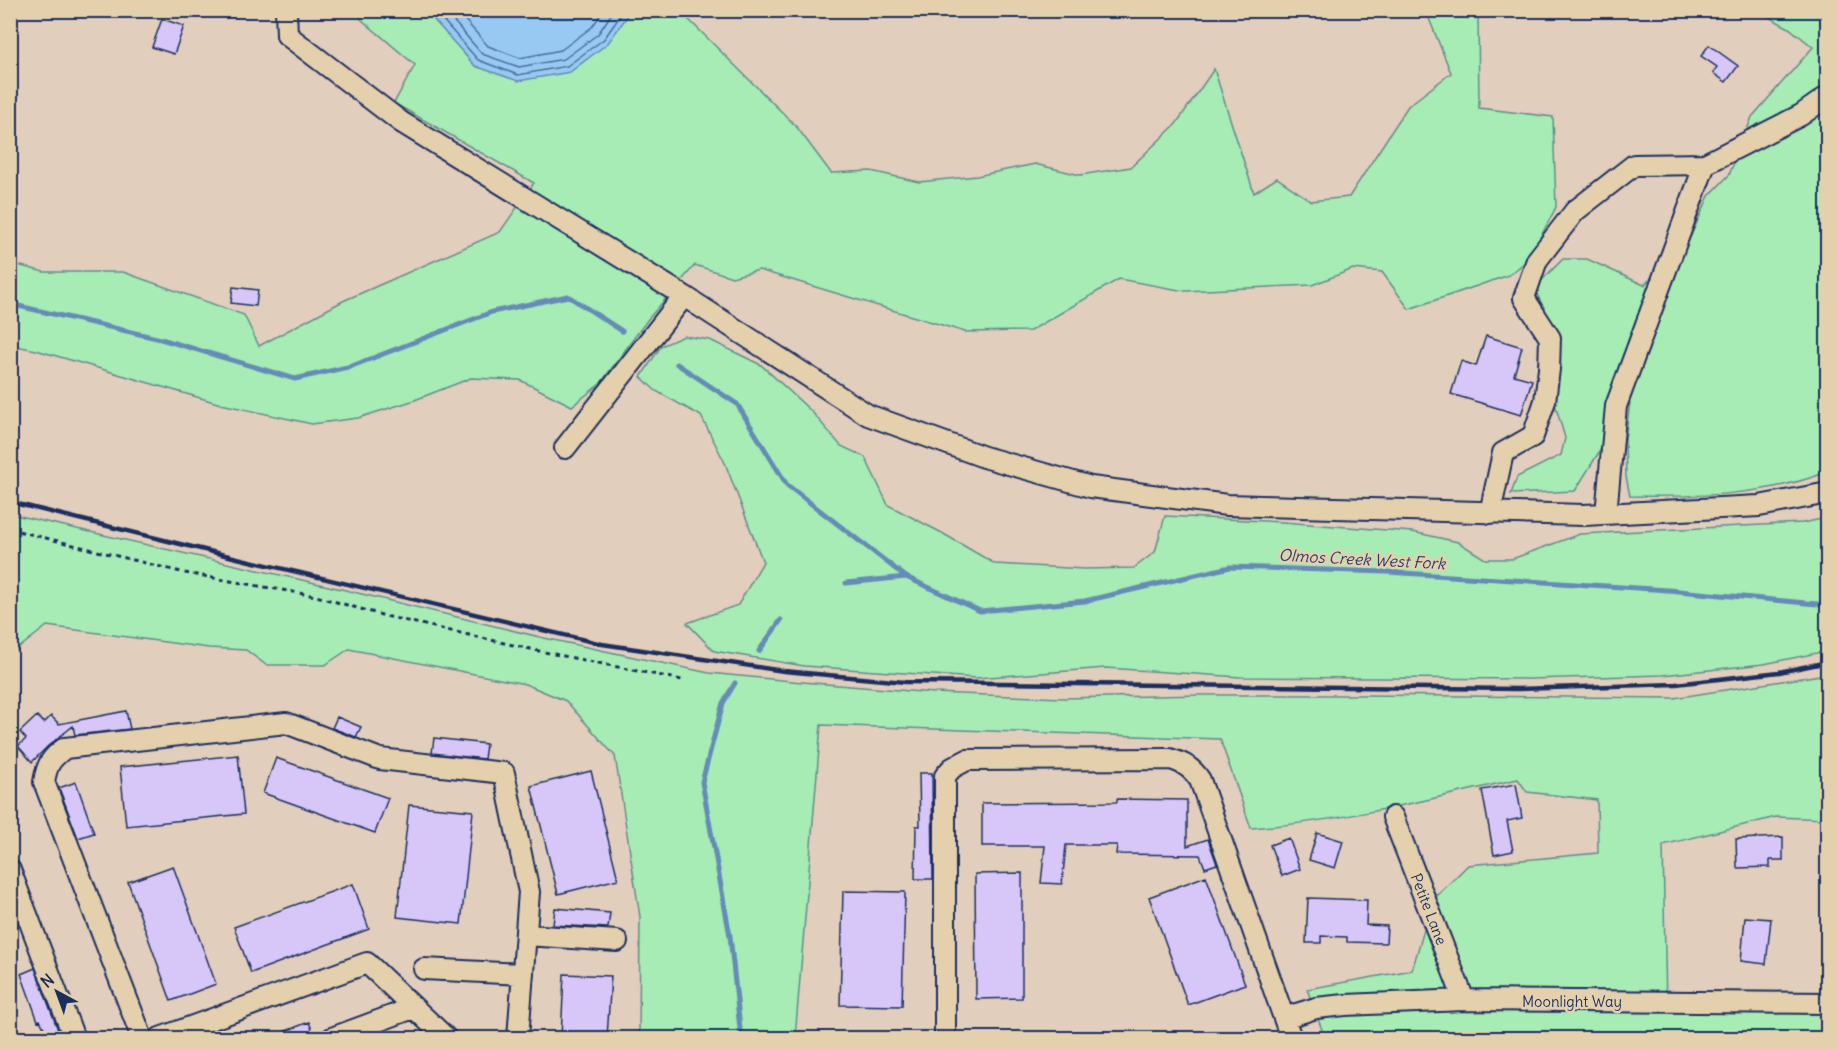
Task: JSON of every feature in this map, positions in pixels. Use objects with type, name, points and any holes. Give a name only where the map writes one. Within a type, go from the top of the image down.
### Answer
[{"type":"street","points":[[286,10],[287,35],[401,122],[684,296],[868,415],[984,457],[1091,487],[1227,505],[1584,515],[1759,506],[1827,493]]},
{"type":"street","points":[[1490,513],[1503,453],[1533,436],[1545,401],[1550,338],[1524,298],[1537,260],[1575,211],[1634,165],[1705,164],[1802,115],[1827,96]]},
{"type":"street","points":[[1606,514],[1616,406],[1705,164]]},
{"type":"street","points":[[565,448],[684,296]]},
{"type":"street","points":[[142,1038],[44,782],[46,769],[53,756],[65,748],[286,723],[380,759],[504,773],[529,892],[518,1038]]},
{"type":"street","points":[[945,1038],[945,776],[952,768],[967,760],[1170,759],[1192,769],[1200,780],[1291,1038]]},
{"type":"street","name":"Petite Lane","points":[[1393,818],[1464,1000]]},
{"type":"street","points":[[10,870],[74,1038]]},
{"type":"street","points":[[526,935],[617,941]]},
{"type":"street","points":[[160,1038],[367,963],[446,1038]]},
{"type":"street","points":[[424,969],[523,974]]},
{"type":"street","name":"Moonlight Way","points":[[1284,1018],[1316,1008],[1345,1005],[1464,1000],[1827,1003]]},
{"type":"street","points":[[332,1038],[414,1008]]},
{"type":"path","points":[[10,529],[184,573],[316,596],[386,616],[539,651],[682,680]]},
{"type":"green space","points":[[355,11],[680,11],[796,126],[831,173],[871,171],[919,182],[977,176],[1035,164],[1080,175],[1131,167],[1176,124],[1214,69],[1254,193],[1277,178],[1311,201],[1349,197],[1408,106],[1451,73],[1426,11],[1478,11],[1479,108],[1553,117],[1556,207],[1529,259],[1509,275],[1409,309],[1382,272],[1353,269],[1312,285],[1185,291],[1119,279],[1030,331],[965,332],[759,270],[732,277],[695,265],[648,319],[600,384],[572,406],[520,380],[471,378],[412,401],[358,418],[312,424],[221,404],[36,350],[11,345],[10,263],[44,272],[123,272],[244,315],[259,346],[343,301],[500,232],[534,183],[394,103],[415,65],[362,20]]},
{"type":"green space","points":[[1758,11],[1827,11],[1827,472],[1779,486],[1755,490],[1705,495],[1630,496],[1626,477],[1625,440],[1630,402],[1575,491],[1511,494],[1517,477],[1561,455],[1565,438],[1550,387],[1552,325],[1534,288],[1563,259],[1587,259],[1644,285],[1688,242],[1709,196],[1729,175],[1752,117],[1813,47],[1789,28]]},
{"type":"green space","points":[[684,336],[710,340],[761,365],[812,412],[841,446],[865,457],[888,505],[995,564],[1085,569],[1134,568],[1155,552],[1165,516],[1413,532],[1458,542],[1485,559],[1512,559],[1580,534],[1802,523],[1827,518],[1827,651],[1764,664],[1663,675],[1531,679],[1240,677],[1106,668],[976,678],[804,666],[714,651],[687,623],[738,605],[763,562],[725,463],[701,416],[656,391],[641,377],[661,346]]},
{"type":"green space","points":[[11,514],[544,638],[709,673],[802,682],[934,693],[1063,698],[1360,695],[1674,698],[1827,674],[1827,819],[1776,817],[1663,845],[1666,1009],[1823,1014],[1820,1038],[1325,1038],[1307,989],[1412,970],[1433,900],[1468,865],[1598,853],[1597,800],[1527,792],[1518,779],[1352,815],[1251,828],[1220,739],[821,725],[795,1038],[639,1038],[640,917],[615,756],[566,701],[525,684],[349,649],[325,665],[266,665],[246,650],[209,648],[47,626],[11,654]]},
{"type":"water","points":[[426,11],[627,11],[626,18],[608,43],[570,72],[518,81],[475,66]]},
{"type":"building","points":[[162,19],[184,26],[174,54],[152,47]]},
{"type":"building","points":[[1709,45],[1738,66],[1726,82],[1713,73],[1717,67],[1701,56]]},
{"type":"building","points":[[233,287],[258,290],[256,306],[231,303]]},
{"type":"building","points":[[1486,336],[1522,347],[1514,375],[1532,380],[1521,415],[1451,394],[1461,361],[1476,366]]},
{"type":"building","points":[[126,711],[130,729],[75,735],[73,726],[32,762],[18,746],[26,739],[20,732],[37,716],[44,723],[51,716],[59,724]]},
{"type":"building","points":[[337,717],[361,727],[356,737],[332,728]]},
{"type":"building","points":[[434,738],[486,744],[484,759],[432,753]]},
{"type":"building","points":[[238,755],[244,814],[126,826],[120,767]]},
{"type":"building","points":[[276,758],[388,798],[375,833],[263,793]]},
{"type":"building","points":[[591,771],[618,879],[558,894],[531,786]]},
{"type":"building","points":[[919,773],[932,773],[933,879],[915,879],[916,826],[920,826]]},
{"type":"building","points":[[76,782],[94,833],[78,838],[59,788]]},
{"type":"building","points":[[1516,784],[1522,818],[1507,821],[1513,851],[1494,855],[1482,790]]},
{"type":"building","points":[[1117,799],[1187,800],[1187,846],[1208,839],[1217,864],[1205,868],[1200,855],[1116,854],[1117,845],[1066,845],[1062,884],[1041,883],[1045,846],[982,846],[982,803],[1117,802]]},
{"type":"building","points":[[409,805],[473,811],[461,924],[397,917]]},
{"type":"building","points":[[1317,833],[1343,841],[1335,868],[1309,860]]},
{"type":"building","points":[[1783,837],[1783,860],[1770,860],[1770,867],[1737,868],[1736,839]]},
{"type":"building","points":[[1289,838],[1300,869],[1282,876],[1270,845]]},
{"type":"building","points":[[173,866],[216,984],[171,1001],[128,882]]},
{"type":"building","points":[[1022,873],[1022,998],[976,999],[975,874]]},
{"type":"building","points":[[1206,876],[1245,984],[1188,1005],[1149,897]]},
{"type":"building","points":[[353,884],[369,929],[251,973],[234,927]]},
{"type":"building","points":[[843,891],[905,892],[902,1006],[840,1005]]},
{"type":"building","points":[[1308,898],[1367,900],[1366,925],[1387,926],[1386,943],[1347,942],[1347,937],[1321,936],[1321,943],[1306,943]]},
{"type":"building","points":[[555,908],[610,913],[608,928],[553,925]]},
{"type":"building","points":[[1745,917],[1771,919],[1766,964],[1741,961]]},
{"type":"building","points":[[35,968],[61,1038],[49,1038],[40,1020],[38,1021],[21,974]]},
{"type":"building","points":[[564,974],[611,976],[607,1038],[561,1038]]},
{"type":"building","points":[[309,1022],[314,1035],[304,1038],[270,1038],[270,1037]]},
{"type":"waterway","points":[[10,304],[161,339],[295,379],[352,366],[492,312],[568,296],[622,331]]},
{"type":"waterway","name":"Olmos Creek West Fork","points":[[677,364],[737,404],[787,485],[906,577],[980,611],[1085,601],[1230,567],[1387,572],[1668,590],[1828,605]]},
{"type":"waterway","points":[[846,583],[906,577]]},
{"type":"waterway","points":[[759,651],[781,620]]},
{"type":"waterway","points":[[735,683],[723,703],[702,782],[730,936],[741,1038]]},
{"type":"railway","points":[[10,502],[602,644],[784,671],[905,682],[1518,689],[1676,684],[1779,672],[1828,662]]}]
